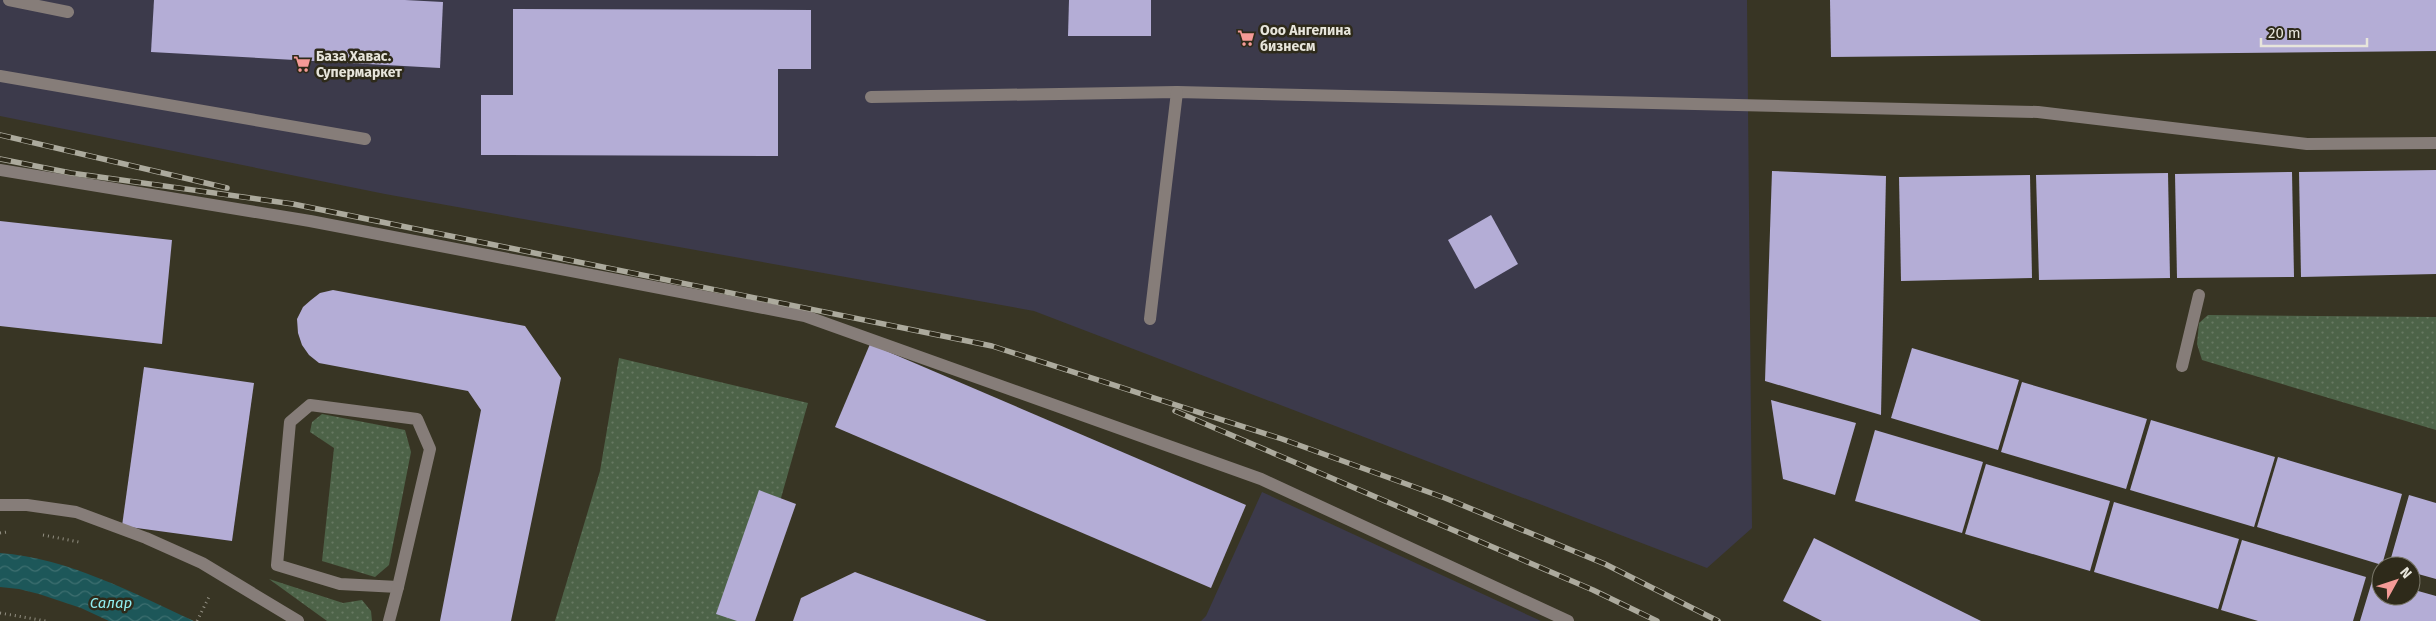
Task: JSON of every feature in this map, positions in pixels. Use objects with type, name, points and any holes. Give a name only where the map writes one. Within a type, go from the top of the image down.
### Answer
[{"type":"lane","points":[[9,0],[68,12]]},
{"type":"lane","points":[[0,76],[365,139]]},
{"type":"lane","points":[[871,97],[1177,92],[2038,112],[2307,144],[2436,144]]},
{"type":"lane","points":[[1150,319],[1177,92]]},
{"type":"lane","points":[[0,170],[319,223],[805,316],[1261,479],[1568,621]]},
{"type":"lane","points":[[2182,366],[2199,295]]},
{"type":"lane","points":[[389,621],[398,587],[430,449],[417,419],[310,405],[290,422],[277,565],[340,584],[398,587]]},
{"type":"lane","points":[[0,505],[27,505],[76,512],[146,538],[202,562],[298,621]]},
{"type":"path","points":[[0,533],[10,531]]},
{"type":"path","points":[[33,533],[86,543]]},
{"type":"path","points":[[197,621],[207,601]]},
{"type":"path","points":[[0,613],[46,621]]},
{"type":"shaded area","points":[[0,0],[1747,0],[1752,528],[1707,568],[1034,311],[385,194],[0,116]]},
{"type":"shaded area","points":[[1262,492],[1541,621],[1201,621],[1206,616]]},
{"type":"green space","points":[[2208,315],[2436,317],[2436,430],[2202,360],[2197,344],[2199,323]]},
{"type":"green space","points":[[619,358],[808,403],[746,621],[555,621],[600,471]]},
{"type":"green space","points":[[322,414],[405,430],[411,452],[389,565],[375,577],[322,561],[334,448],[310,432],[312,422]]},
{"type":"green space","points":[[269,579],[343,603],[362,600],[371,611],[372,621],[327,621]]},
{"type":"water","name":"Салар","points":[[0,553],[25,556],[75,569],[124,588],[194,621],[109,621],[81,608],[39,594],[0,587]]},
{"type":"building","points":[[154,0],[405,0],[443,2],[440,68],[151,52]]},
{"type":"building","points":[[1069,0],[1151,0],[1151,36],[1068,36]]},
{"type":"building","points":[[1830,0],[2436,0],[2436,51],[1831,57]]},
{"type":"building","points":[[513,9],[811,10],[811,69],[778,69],[778,156],[481,155],[481,95],[513,95]]},
{"type":"building","points":[[2436,170],[2436,274],[2301,277],[2299,172]]},
{"type":"building","points":[[1772,171],[1886,176],[1881,415],[1765,381]]},
{"type":"building","points":[[2292,172],[2294,277],[2177,278],[2175,174]]},
{"type":"building","points":[[2168,173],[2170,278],[2039,280],[2036,175]]},
{"type":"building","points":[[2030,175],[2032,278],[1901,281],[1899,177]]},
{"type":"building","points":[[1491,215],[1518,264],[1475,289],[1448,240]]},
{"type":"building","points":[[0,221],[172,240],[162,344],[0,326]]},
{"type":"building","points":[[333,290],[525,326],[561,378],[511,621],[440,621],[481,410],[468,391],[319,363],[309,355],[302,345],[298,333],[297,319],[303,307],[311,300],[320,293]]},
{"type":"building","points":[[870,344],[1246,505],[1211,588],[835,427]]},
{"type":"building","points":[[1912,348],[2019,380],[1998,450],[1891,418]]},
{"type":"building","points":[[144,367],[254,383],[232,541],[122,526]]},
{"type":"building","points":[[2022,382],[2147,419],[2126,489],[2001,452]]},
{"type":"building","points":[[1771,400],[1856,423],[1835,495],[1783,479]]},
{"type":"building","points":[[2151,420],[2275,457],[2254,527],[2130,490]]},
{"type":"building","points":[[1875,430],[1983,462],[1962,533],[1855,501]]},
{"type":"building","points":[[2278,457],[2402,494],[2385,556],[2371,556],[2371,562],[2257,527]]},
{"type":"building","points":[[1986,464],[2110,501],[2090,571],[1965,534]]},
{"type":"building","points":[[759,490],[796,504],[755,621],[737,621],[716,614]]},
{"type":"building","points":[[2409,495],[2436,503],[2436,579],[2421,575],[2421,556],[2392,556]]},
{"type":"building","points":[[2114,502],[2239,539],[2218,609],[2094,572]]},
{"type":"building","points":[[1814,538],[1981,621],[1822,621],[1783,601]]},
{"type":"building","points":[[2242,540],[2366,577],[2353,621],[2258,621],[2221,610]]},
{"type":"building","points":[[855,572],[987,621],[793,621],[801,598]]},
{"type":"building","points":[[2371,585],[2371,606],[2421,606],[2421,592],[2436,596],[2436,621],[2360,621]]},
{"type":"railway","points":[[0,135],[227,188]]},
{"type":"railway","points":[[0,159],[71,173],[293,204],[992,346],[1282,439],[1445,498],[1605,564],[1718,621]]},
{"type":"railway","points":[[1175,411],[1593,590],[1657,621]]},
{"type":"place","name":"Ооо Ангелина бизнесм","points":[[1246,38]]},
{"type":"place","name":"База Хавас. Супермаркет","points":[[302,64]]}]
